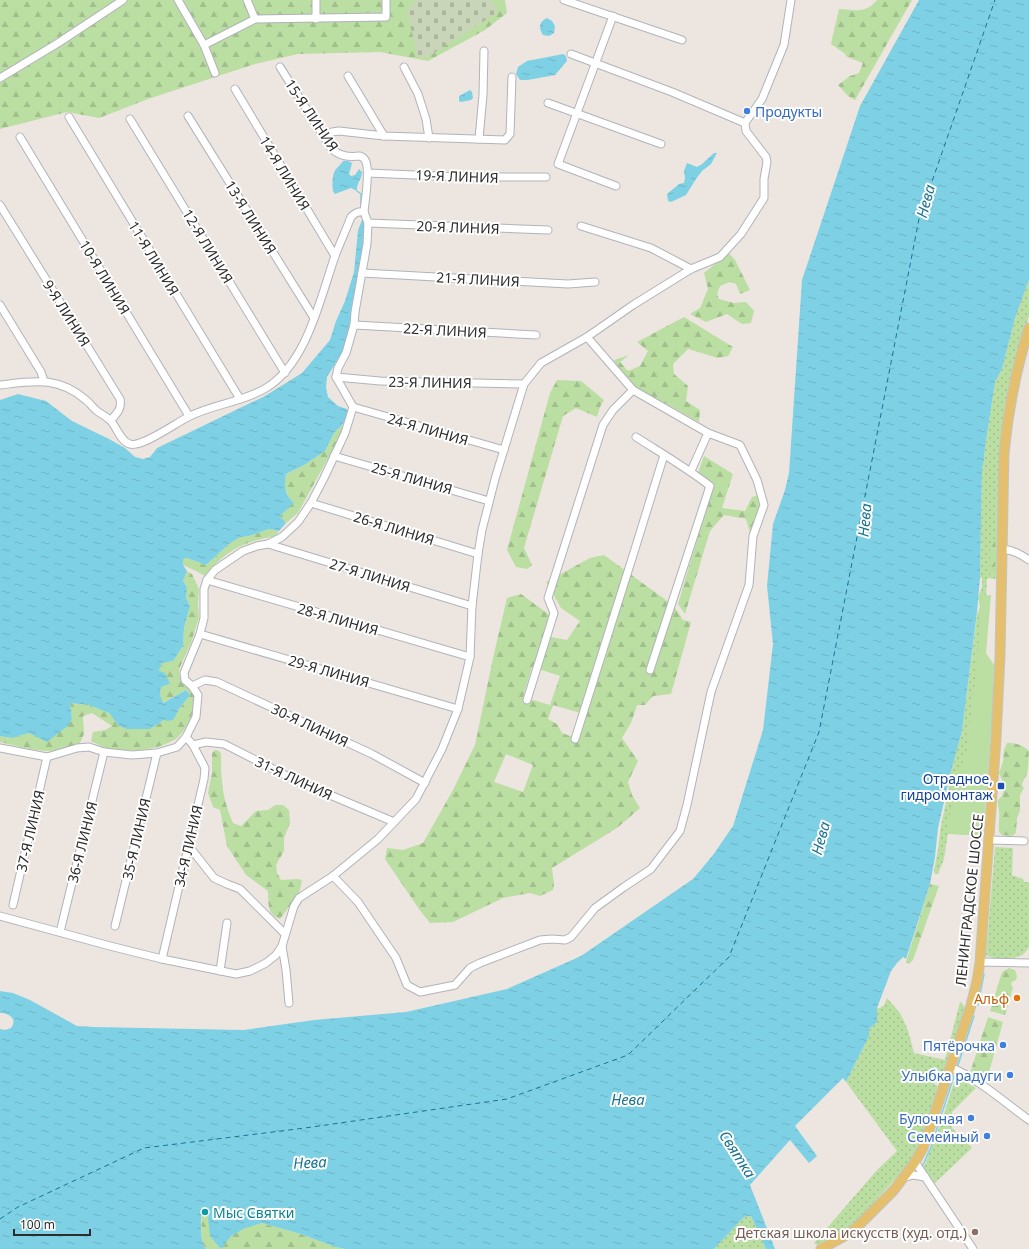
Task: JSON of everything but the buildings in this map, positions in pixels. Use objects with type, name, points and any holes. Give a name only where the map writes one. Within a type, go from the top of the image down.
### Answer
[{"type":"main road","name":"ЛЕНИНГРАДСКОЕ ШОССЕ","points":[[821,1249],[855,1229],[894,1190],[915,1162],[923,1148],[972,1000],[980,962],[990,840],[1000,656],[1003,474],[1006,431],[1014,383],[1029,328]]},
{"type":"street","points":[[0,78],[58,44],[123,0]]},
{"type":"street","points":[[178,0],[204,45],[214,73]]},
{"type":"street","points":[[247,0],[255,20]]},
{"type":"street","points":[[316,0],[316,19]]},
{"type":"street","points":[[204,45],[255,20],[386,17],[386,0]]},
{"type":"street","points":[[564,0],[682,40]]},
{"type":"street","points":[[0,916],[162,959],[236,974],[250,971],[266,963],[276,955],[282,946],[294,906],[299,898],[333,876],[378,839],[416,799],[442,749],[458,708],[470,657],[472,606],[478,554],[490,501],[524,384],[541,363],[587,337],[633,305],[691,269],[720,257],[741,234],[764,198],[764,179],[767,162],[766,157],[746,131],[745,123],[762,99],[784,45],[791,0]]},
{"type":"street","points":[[613,16],[558,164],[616,186]]},
{"type":"street","points":[[479,139],[483,95],[484,51]]},
{"type":"street","points":[[571,54],[672,92],[745,123]]},
{"type":"street","name":"15-Я ЛИНИЯ","points":[[280,67],[324,137],[336,153],[343,156],[360,156],[364,158],[367,163],[368,173]]},
{"type":"street","points":[[404,67],[418,94],[426,119],[429,138]]},
{"type":"street","points":[[348,76],[384,136]]},
{"type":"street","points":[[324,137],[332,132],[339,131],[384,136],[505,140],[510,134],[512,77]]},
{"type":"street","name":"14-Я ЛИНИЯ","points":[[235,89],[335,256]]},
{"type":"street","points":[[548,103],[661,144]]},
{"type":"street","name":"13-Я ЛИНИЯ","points":[[188,116],[314,318]]},
{"type":"street","name":"11-Я ЛИНИЯ","points":[[69,117],[240,399]]},
{"type":"street","name":"12-Я ЛИНИЯ","points":[[130,119],[285,373]]},
{"type":"street","name":"10-Я ЛИНИЯ","points":[[20,137],[189,416]]},
{"type":"street","points":[[0,748],[47,757],[77,748],[89,747],[104,752],[132,755],[157,753],[177,746],[186,737],[196,717],[198,696],[192,686],[185,680],[184,673],[200,634],[204,618],[204,589],[207,580],[215,570],[243,551],[268,544],[282,537],[298,522],[311,503],[345,433],[353,408],[336,377],[338,368],[346,353],[354,325],[368,223],[364,212],[368,173]]},
{"type":"street","name":"19-Я ЛИНИЯ","points":[[368,173],[461,177],[546,177]]},
{"type":"street","name":"9-Я ЛИНИЯ","points":[[0,205],[120,399],[121,405],[119,412],[110,420]]},
{"type":"street","points":[[0,385],[44,381],[60,384],[86,400],[96,410],[110,420],[124,440],[130,444],[137,444],[146,441],[189,416],[216,405],[251,396],[268,387],[285,373],[294,361],[304,343],[314,318],[325,290],[335,256],[351,217],[355,213],[364,212]]},
{"type":"street","name":"20-Я ЛИНИЯ","points":[[368,223],[548,230]]},
{"type":"street","points":[[581,226],[651,248],[691,269]]},
{"type":"street","name":"21-Я ЛИНИЯ","points":[[362,273],[568,284],[595,282]]},
{"type":"street","points":[[0,305],[41,372],[44,381]]},
{"type":"street","name":"22-Я ЛИНИЯ","points":[[354,325],[536,334]]},
{"type":"street","points":[[333,876],[358,902],[396,958],[407,985],[420,992],[455,985],[470,968],[540,940],[565,940],[571,937],[595,908],[651,870],[680,831],[711,692],[749,585],[753,536],[764,505],[757,480],[740,445],[708,433],[633,390],[587,337]]},
{"type":"street","name":"23-Я ЛИНИЯ","points":[[336,377],[380,381],[524,384]]},
{"type":"street","points":[[527,700],[554,613],[548,598],[603,425],[613,410],[633,390]]},
{"type":"street","name":"24-Я ЛИНИЯ","points":[[353,408],[504,450]]},
{"type":"street","points":[[691,471],[708,433]]},
{"type":"street","points":[[636,437],[691,471],[710,486],[650,670]]},
{"type":"street","points":[[575,740],[636,550],[664,455]]},
{"type":"street","name":"25-Я ЛИНИЯ","points":[[334,456],[490,501]]},
{"type":"street","name":"26-Я ЛИНИЯ","points":[[311,503],[478,554]]},
{"type":"street","name":"27-Я ЛИНИЯ","points":[[268,544],[472,606]]},
{"type":"street","points":[[1002,549],[1014,551],[1029,560]]},
{"type":"street","name":"28-Я ЛИНИЯ","points":[[207,580],[470,657]]},
{"type":"street","name":"29-Я ЛИНИЯ","points":[[200,634],[458,708]]},
{"type":"street","name":"30-Я ЛИНИЯ","points":[[192,686],[205,680],[217,682],[372,754],[425,784]]},
{"type":"street","name":"34-Я ЛИНИЯ","points":[[162,959],[204,779],[205,768],[193,745],[186,737]]},
{"type":"street","name":"31-Я ЛИНИЯ","points":[[193,745],[206,742],[224,744],[297,781],[394,822]]},
{"type":"street","name":"36-Я ЛИНИЯ","points":[[60,932],[104,752]]},
{"type":"street","name":"35-Я ЛИНИЯ","points":[[116,926],[157,753]]},
{"type":"street","name":"37-Я ЛИНИЯ","points":[[13,905],[47,757]]},
{"type":"street","points":[[990,840],[1024,841]]},
{"type":"street","points":[[188,845],[214,878],[240,889],[285,934]]},
{"type":"street","points":[[220,971],[227,923]]},
{"type":"street","points":[[282,946],[289,1003]]},
{"type":"street","points":[[980,962],[1029,963]]},
{"type":"street","points":[[950,1066],[982,1086],[1029,1120]]},
{"type":"street","points":[[915,1162],[973,1249]]},
{"type":"street","points":[[903,1178],[913,1175],[925,1177]]},
{"type":"green space","points":[[0,0],[505,0],[507,13],[485,30],[428,61],[380,52],[298,54],[255,64],[148,99],[99,118],[67,112],[0,129]]},
{"type":"green space","points":[[415,0],[492,0],[498,12],[428,57],[418,58],[407,12]]},
{"type":"green space","points":[[877,0],[912,0],[855,100],[848,96],[838,85],[850,76],[859,73],[863,63],[847,57],[844,53],[831,44],[839,9],[860,10],[868,7]]},
{"type":"green space","points":[[729,253],[735,260],[750,290],[740,294],[736,284],[730,282],[720,286],[717,294],[719,299],[734,303],[746,302],[754,311],[751,323],[742,324],[727,314],[706,322],[690,314],[700,308],[708,289],[704,273]]},
{"type":"green space","points":[[1029,280],[1029,316],[1005,406],[1002,430],[997,579],[987,578],[986,599],[969,746],[948,833],[944,859],[938,874],[935,874],[934,871],[950,775],[962,731],[977,615],[980,607],[978,597],[982,588],[982,578],[980,578],[982,469],[995,382],[1002,369],[1015,318]]},
{"type":"green space","points":[[684,317],[733,347],[728,356],[718,358],[688,349],[673,364],[674,374],[688,386],[686,401],[700,410],[699,422],[632,385],[614,360],[629,355],[620,362],[628,371],[640,366],[648,351],[637,342]]},
{"type":"green space","points":[[557,380],[581,381],[604,400],[597,417],[576,408],[563,416],[524,548],[532,565],[527,569],[516,567],[507,550],[550,393]]},
{"type":"green space","points":[[342,425],[345,427],[298,513],[286,523],[280,516],[285,511],[289,499],[284,486],[286,474],[306,464],[325,451],[334,433]]},
{"type":"green space","points":[[704,456],[733,474],[722,508],[745,511],[752,497],[758,495],[760,506],[751,536],[746,519],[724,515],[710,531],[685,614],[678,604],[713,486],[698,473]]},
{"type":"green space","points":[[269,529],[279,531],[276,536],[254,541],[236,548],[220,560],[205,576],[183,565],[183,559],[187,558],[206,565],[229,544],[240,537],[249,536]]},
{"type":"green space","points":[[994,540],[996,560],[993,574],[990,577],[990,550],[992,541]]},
{"type":"green space","points":[[604,555],[674,606],[683,620],[691,622],[671,694],[653,696],[645,705],[637,705],[631,723],[622,738],[638,761],[628,782],[632,795],[640,808],[617,828],[552,868],[554,884],[553,890],[540,896],[530,893],[503,898],[453,922],[430,923],[385,859],[387,848],[403,850],[423,843],[453,790],[475,745],[507,598],[521,594],[551,616],[551,637],[567,640],[580,621],[561,608],[546,582],[590,558]],"holes":[[[532,667],[560,676],[550,705],[523,697]],[[553,705],[587,715],[578,739],[562,733],[557,724],[548,719]],[[506,754],[533,765],[523,792],[494,782]]]},
{"type":"green space","points":[[187,571],[192,574],[199,589],[199,617],[191,643],[180,667],[179,673],[181,681],[192,690],[195,701],[193,712],[188,723],[178,737],[151,749],[127,750],[105,748],[91,741],[93,732],[105,730],[112,726],[92,713],[83,716],[84,734],[79,745],[54,751],[45,751],[0,742],[0,736],[12,738],[72,718],[70,703],[89,705],[109,713],[119,726],[150,729],[164,720],[174,719],[179,709],[190,695],[186,690],[162,703],[160,695],[161,687],[170,684],[159,671],[162,663],[173,661],[183,646],[184,628],[190,606],[186,598],[187,587],[183,581]]},
{"type":"green space","points":[[991,595],[986,653],[994,665],[992,721],[983,836],[947,834],[955,780],[966,754],[977,665],[981,596]]},
{"type":"green space","points":[[1007,743],[1014,743],[1029,751],[1028,770],[1022,785],[1024,788],[1020,795],[1020,811],[1017,818],[1016,832],[1012,836],[1002,835],[999,832],[998,800],[1002,796],[1004,789],[999,773]]},
{"type":"green space","points":[[215,750],[219,751],[221,754],[223,789],[226,805],[233,823],[241,826],[256,811],[268,810],[275,805],[283,805],[289,810],[290,823],[284,838],[284,851],[276,865],[277,873],[281,880],[299,879],[302,881],[299,893],[280,919],[270,911],[268,891],[246,875],[227,846],[220,810],[213,807],[208,793],[212,773],[212,753]]},
{"type":"green space","points":[[995,847],[1013,848],[1012,875],[1023,879],[1024,882],[1029,882],[1029,947],[1022,955],[1015,957],[993,958],[986,955]]},
{"type":"green space","points":[[930,884],[939,886],[913,960],[909,964],[906,962]]},
{"type":"green space","points":[[1009,968],[1015,970],[1017,976],[1016,980],[1011,984],[1013,988],[1005,1015],[990,1011],[1002,972]]},
{"type":"green space","points":[[887,998],[900,1013],[908,1030],[914,1053],[945,1060],[960,1002],[965,1008],[948,1061],[943,1072],[939,1072],[934,1084],[938,1086],[933,1105],[921,1144],[914,1156],[902,1172],[852,1226],[817,1245],[814,1243],[877,1170],[897,1151],[846,1082],[869,1036],[869,1029],[877,1022],[877,1008],[884,1005]]},
{"type":"green space","points":[[988,1017],[1003,1022],[989,1072],[982,1080],[970,1073]]},
{"type":"green space","points":[[956,1076],[976,1088],[952,1112],[952,1128],[972,1148],[935,1183],[923,1169],[942,1120]]},
{"type":"green space","points":[[202,1206],[209,1209],[208,1219],[231,1236],[245,1227],[262,1223],[345,1249],[206,1249],[202,1241]]},
{"type":"green space","points":[[751,1216],[766,1249],[714,1249],[744,1217]]},
{"type":"water","name":"Нева","points":[[919,0],[1029,0],[1029,280],[1015,318],[1002,369],[995,382],[982,469],[980,578],[962,731],[938,828],[930,884],[906,959],[903,957],[891,971],[877,1008],[877,1022],[869,1029],[869,1036],[846,1082],[843,1078],[795,1126],[817,1156],[809,1163],[790,1140],[750,1185],[775,1249],[766,1249],[751,1216],[744,1217],[714,1249],[345,1249],[262,1223],[245,1228],[231,1236],[221,1249],[210,1236],[208,1219],[209,1209],[202,1206],[201,1235],[206,1249],[0,1249],[0,1029],[5,1030],[11,1028],[14,1022],[12,1017],[9,1015],[0,1013],[0,991],[13,993],[30,1000],[77,1026],[94,1027],[244,1030],[314,1020],[406,1012],[507,989],[581,956],[693,879],[713,855],[733,826],[763,730],[773,644],[767,586],[773,524],[785,490],[789,473],[802,280],[860,106]]},
{"type":"water","points":[[547,18],[552,21],[555,26],[554,33],[549,36],[543,35],[540,30],[542,21]]},
{"type":"water","points":[[563,54],[566,56],[567,61],[555,75],[520,80],[516,74],[518,67],[527,61]]},
{"type":"water","points":[[470,90],[473,98],[471,100],[459,101],[459,96]]},
{"type":"water","points":[[714,153],[717,153],[711,164],[702,171],[686,195],[671,202],[668,201],[667,194],[679,184],[684,183],[684,171],[687,163],[697,167]]},
{"type":"water","points":[[343,161],[352,163],[349,174],[351,176],[355,175],[359,169],[362,172],[362,175],[357,186],[357,191],[351,188],[335,194],[333,191],[332,182],[333,176],[336,169]]},
{"type":"water","points":[[365,219],[361,265],[352,304],[351,322],[345,348],[327,377],[326,387],[328,397],[338,406],[347,409],[348,415],[342,425],[334,433],[325,451],[306,464],[286,474],[286,490],[288,496],[294,503],[280,516],[286,523],[279,531],[269,529],[249,536],[240,537],[229,544],[206,565],[187,558],[183,559],[183,565],[187,571],[183,581],[187,587],[186,598],[190,606],[184,628],[183,646],[173,661],[162,663],[159,671],[165,673],[170,684],[161,687],[160,695],[163,703],[186,690],[190,695],[179,709],[174,719],[169,721],[164,720],[150,729],[127,729],[119,726],[109,713],[89,705],[70,703],[72,718],[69,725],[47,742],[29,733],[12,738],[0,736],[0,400],[18,394],[46,401],[72,421],[125,448],[135,457],[143,459],[150,457],[157,448],[265,396],[302,373],[330,340],[354,272],[358,230],[362,220]]},
{"type":"waterway","points":[[357,191],[361,194],[361,206]]},
{"type":"waterway","points":[[361,216],[363,221]]},
{"type":"waterway","points":[[978,1005],[984,974]]},
{"type":"waterway","points":[[958,1065],[974,1016]]},
{"type":"waterway","points":[[922,1167],[931,1147],[954,1076]]},
{"type":"ferry route","points":[[0,1219],[18,1207],[144,1148],[305,1128],[507,1099],[628,1055],[729,957],[819,732],[919,219],[995,0]]},
{"type":"place","name":"Продукты","points":[[747,111]]},
{"type":"place","name":"Отрадное, гидромонтаж","points":[[1001,786]]},
{"type":"place","name":"Альф","points":[[1017,998]]},
{"type":"place","name":"Пятёрочка","points":[[1003,1045]]},
{"type":"place","name":"Улыбка радуги","points":[[1010,1075]]},
{"type":"place","name":"Булочная","points":[[971,1118]]},
{"type":"place","name":"Семейный","points":[[987,1136]]},
{"type":"place","name":"Мыс Святки","points":[[205,1212]]},
{"type":"place","name":"Детская школа искусств (худ. отд.)","points":[[975,1232]]},
{"type":"water label","name":"Святка","points":[[738,1154]]}]
